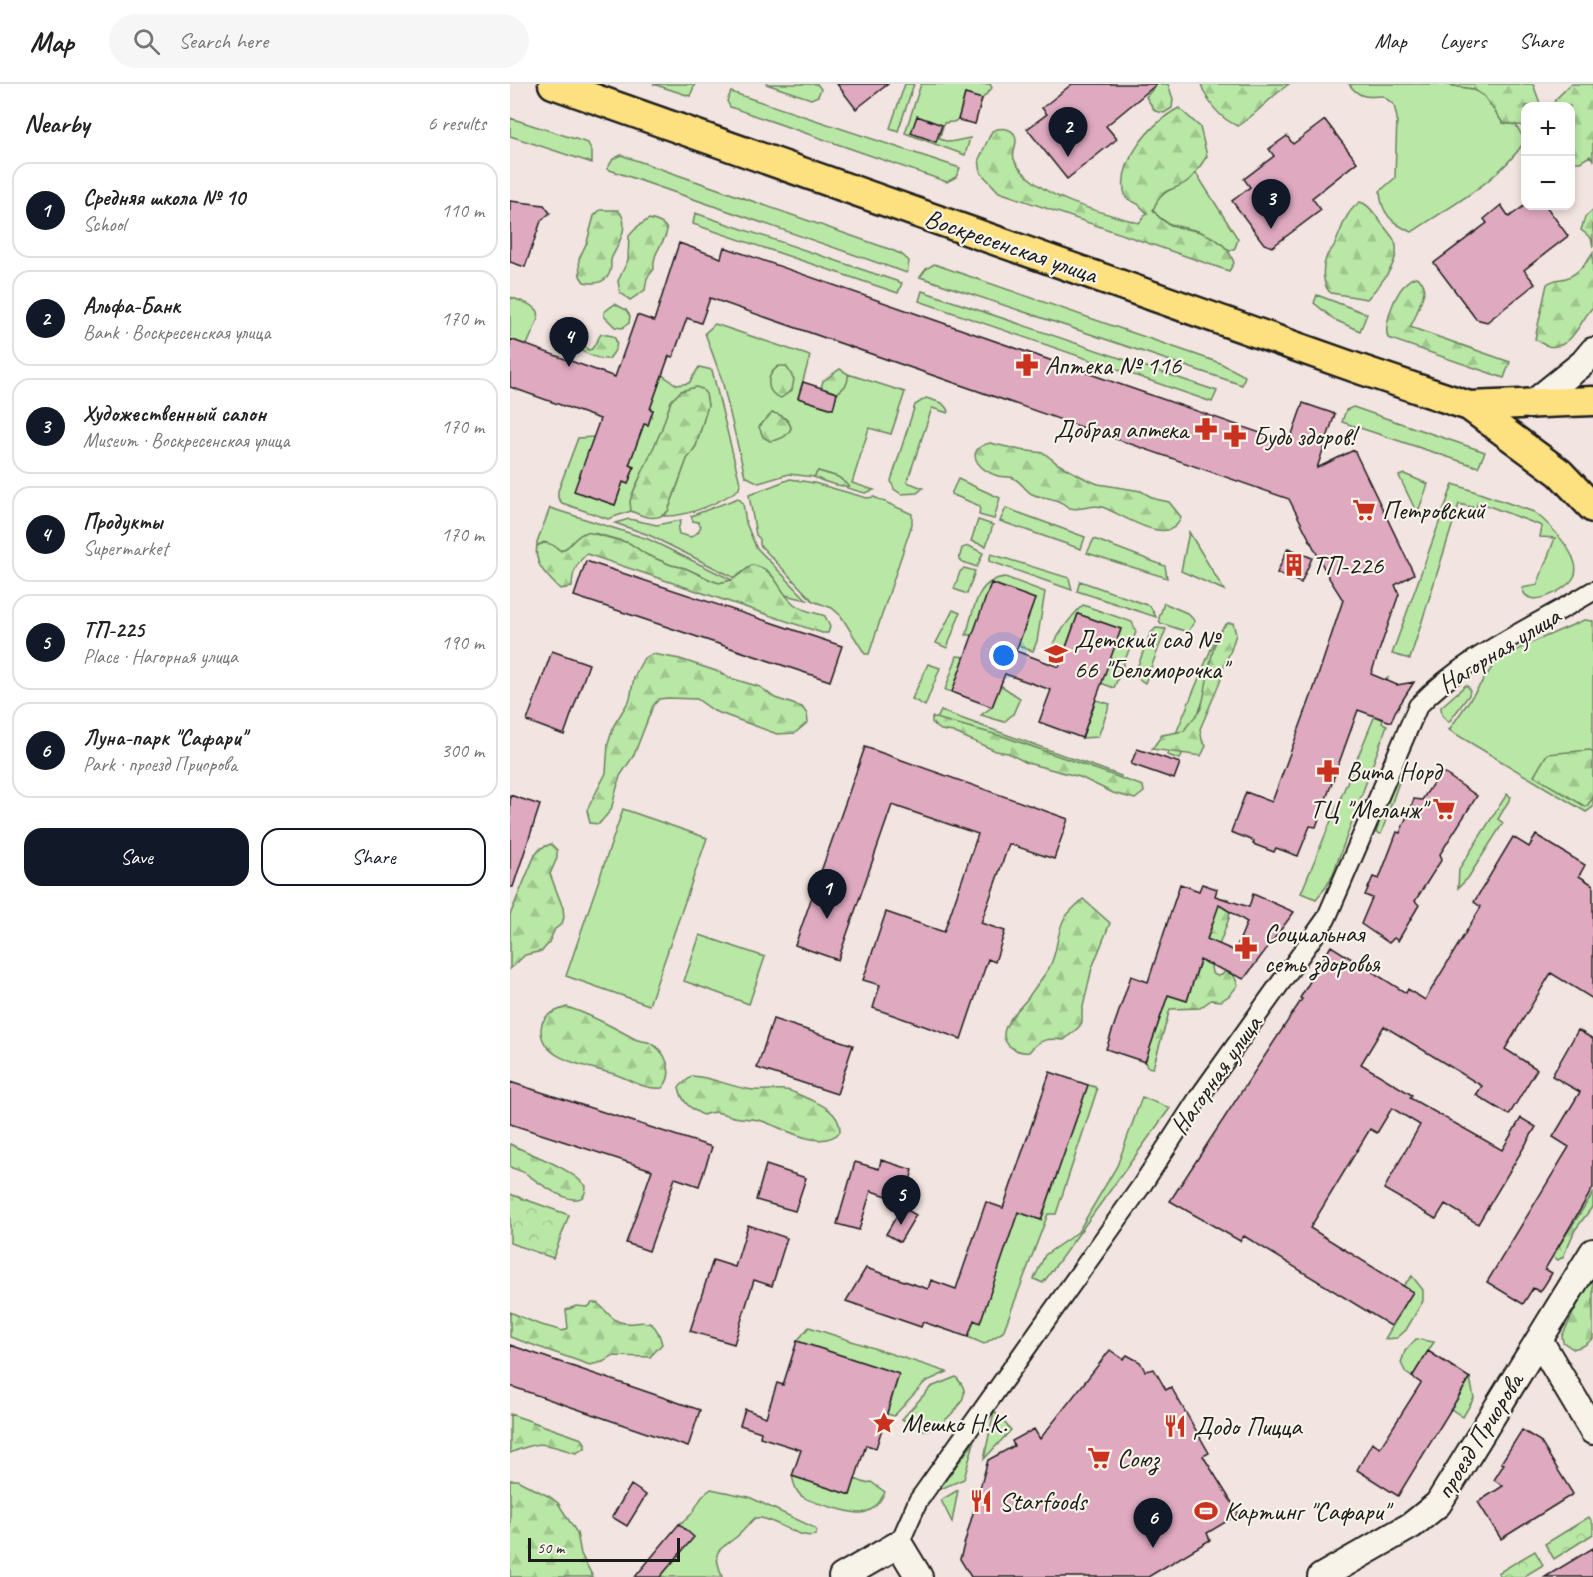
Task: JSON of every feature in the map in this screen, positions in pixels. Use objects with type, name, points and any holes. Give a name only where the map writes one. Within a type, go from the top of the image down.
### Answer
[{"type":"main road","name":"Воскресенская улица","points":[[553,84],[1341,363],[1469,406],[1560,473],[1593,508]]},
{"type":"main road","name":"Воскресенская улица","points":[[1469,406],[1593,401]]},
{"type":"street","points":[[1531,405],[1583,363],[1593,351]]},
{"type":"street","name":"Нагорная улица","points":[[899,1544],[918,1501],[1136,1195],[1197,1100],[1326,919],[1418,706],[1435,688],[1505,641],[1593,591]]},
{"type":"street","name":"проезд Приорова","points":[[1321,1577],[1412,1525],[1438,1504],[1593,1252]]},
{"type":"street","points":[[1539,1340],[1593,1431]]},
{"type":"street","points":[[842,1577],[899,1544],[919,1577]]},
{"type":"green space","points":[[653,84],[695,84],[690,96]]},
{"type":"green space","points":[[766,84],[817,84],[821,89],[818,96],[811,99]]},
{"type":"green space","points":[[905,84],[914,84],[898,131],[890,128]]},
{"type":"green space","points":[[921,84],[990,84],[992,88],[982,99],[965,94],[958,120],[944,123],[939,139],[950,142],[970,138],[965,155],[905,133]]},
{"type":"green space","points":[[1157,84],[1168,84],[1173,99],[1172,108],[1164,113],[1155,111],[1146,97]]},
{"type":"green space","points":[[1201,84],[1289,84],[1238,126],[1225,119],[1215,109]]},
{"type":"green space","points":[[1349,84],[1441,84],[1473,89],[1484,96],[1503,123],[1516,125],[1521,134],[1521,146],[1502,169],[1488,181],[1412,232],[1389,217],[1381,199],[1380,191],[1395,178],[1397,118],[1394,105],[1383,96],[1367,96],[1353,89]]},
{"type":"green space","points":[[1441,84],[1533,84],[1540,102],[1521,102],[1521,125],[1503,123],[1484,96],[1473,89]]},
{"type":"green space","points":[[1571,84],[1593,84],[1593,160],[1590,156],[1580,162],[1575,162],[1575,102],[1554,102]]},
{"type":"green space","points":[[731,92],[960,168],[956,177],[947,182],[730,107],[727,101]]},
{"type":"green space","points":[[1179,108],[1200,127],[1207,156],[1189,180],[1161,196],[1153,210],[1168,224],[1200,232],[1221,243],[1229,252],[1234,263],[1229,271],[999,192],[981,173],[979,159],[992,131],[1007,129],[1015,136],[1016,164],[1039,186],[1080,206],[1139,223],[1147,213],[1138,204],[1126,198],[1125,172],[1130,159],[1147,134],[1157,123]]},
{"type":"green space","points":[[510,118],[588,143],[592,152],[592,163],[510,136]]},
{"type":"green space","points":[[621,155],[889,249],[901,254],[909,261],[907,273],[607,169],[613,159]]},
{"type":"green space","points":[[1196,173],[1238,239],[1235,248],[1230,251],[1202,233],[1168,223],[1152,210],[1162,196]]},
{"type":"green space","points":[[1360,202],[1373,212],[1394,240],[1396,247],[1396,255],[1389,272],[1367,299],[1331,293],[1324,277],[1327,256],[1350,211]]},
{"type":"green space","points":[[600,210],[618,210],[622,215],[624,227],[611,259],[608,276],[594,283],[584,282],[580,276],[579,259],[587,242],[594,216]]},
{"type":"green space","points":[[1593,210],[1593,247],[1591,238],[1581,230],[1585,217]]},
{"type":"green space","points":[[695,213],[902,283],[898,293],[693,224]]},
{"type":"green space","points":[[649,219],[666,227],[667,232],[654,260],[654,269],[647,278],[645,290],[630,300],[620,292],[618,281],[628,260],[629,236]]},
{"type":"green space","points":[[1593,253],[1593,307],[1575,333],[1563,344],[1548,346],[1541,343],[1535,339],[1547,284],[1574,274]]},
{"type":"green space","points":[[934,264],[1220,363],[1245,376],[1242,385],[920,277]]},
{"type":"green space","points":[[1416,277],[1423,283],[1424,289],[1410,327],[1510,362],[1504,378],[1388,338],[1387,323],[1393,303],[1404,286]]},
{"type":"green space","points":[[922,291],[1217,391],[1212,402],[919,301]]},
{"type":"green space","points":[[1317,295],[1367,314],[1360,331],[1335,320],[1314,303]]},
{"type":"green space","points":[[510,297],[531,305],[538,313],[536,325],[527,345],[510,339]]},
{"type":"green space","points":[[615,304],[626,310],[630,316],[629,323],[622,328],[615,327],[604,316],[604,312]]},
{"type":"green space","points":[[715,324],[810,356],[798,398],[832,409],[848,374],[905,392],[891,434],[869,428],[852,483],[874,490],[865,493],[847,488],[840,479],[818,471],[814,477],[789,474],[759,483],[745,476],[722,380],[705,333]],"holes":[[[772,414],[786,420],[791,428],[788,433],[776,440],[759,427]]]},
{"type":"green space","points":[[601,334],[613,336],[616,342],[616,348],[609,359],[594,357],[571,344],[571,340],[575,337],[582,340],[588,350],[592,349]]},
{"type":"green space","points":[[779,366],[786,366],[794,379],[792,390],[781,398],[772,392],[769,384],[771,374]]},
{"type":"green space","points":[[699,367],[712,370],[740,483],[739,489],[703,508],[673,516],[663,516],[668,511],[687,459],[696,446],[708,405],[672,401],[660,435],[631,499],[631,511],[608,519],[562,503],[558,498],[558,491],[578,438],[594,437],[575,491],[615,505],[623,482],[628,484],[634,468],[629,465],[644,424],[648,425],[653,410],[650,409],[662,375],[677,385],[689,383]]},
{"type":"green space","points":[[840,369],[848,374],[844,387],[837,393],[821,388],[823,381]]},
{"type":"green space","points":[[696,387],[702,389],[706,394],[708,405],[696,446],[687,459],[668,511],[659,516],[646,517],[631,511],[632,495],[661,431],[671,401],[681,391]]},
{"type":"green space","points":[[926,398],[942,403],[949,411],[948,413],[932,408],[907,482],[923,488],[917,493],[901,494],[894,489],[891,481],[915,405]]},
{"type":"green space","points":[[1353,407],[1485,452],[1478,467],[1342,422],[1346,410]]},
{"type":"green space","points":[[772,413],[784,418],[791,428],[783,437],[770,441],[763,437],[759,427]]},
{"type":"green space","points":[[990,443],[1044,453],[1058,464],[1098,484],[1141,491],[1155,499],[1169,502],[1181,517],[1175,526],[1167,530],[1156,530],[1144,527],[1102,507],[1070,508],[1055,500],[1035,495],[1015,479],[1000,477],[980,465],[975,455],[977,450]]},
{"type":"green space","points":[[818,471],[838,477],[849,486],[832,484],[814,477]]},
{"type":"green space","points":[[1404,474],[1428,484],[1419,509],[1415,509],[1399,476]]},
{"type":"green space","points":[[790,479],[814,483],[867,498],[874,497],[912,514],[912,524],[869,654],[865,654],[841,616],[832,608],[813,601],[760,545],[749,495]]},
{"type":"green space","points":[[958,479],[1000,498],[994,519],[979,515],[980,506],[951,494]]},
{"type":"green space","points":[[1453,484],[1534,512],[1563,541],[1574,560],[1576,569],[1574,577],[1556,593],[1539,598],[1525,595],[1522,588],[1537,585],[1555,538],[1540,537],[1542,526],[1478,502],[1476,508],[1459,504],[1410,659],[1392,654]]},
{"type":"green space","points":[[738,498],[743,503],[746,523],[756,547],[807,600],[785,595],[765,569],[752,565],[735,578],[649,535],[615,523],[629,519],[657,525],[681,520],[679,534],[691,537],[698,532],[701,526],[698,522],[693,521],[691,516]]},
{"type":"green space","points":[[550,508],[648,539],[732,580],[719,583],[713,581],[685,568],[647,555],[629,543],[594,533],[560,551],[544,542],[537,546]]},
{"type":"green space","points":[[1006,508],[1085,537],[1081,549],[1000,521]]},
{"type":"green space","points":[[978,520],[993,525],[986,546],[971,541]]},
{"type":"green space","points":[[587,532],[629,543],[647,555],[719,583],[732,580],[752,565],[761,567],[772,576],[794,604],[825,616],[830,627],[828,633],[822,633],[587,554],[575,569],[572,587],[560,589],[539,564],[537,546],[544,543],[549,544],[561,551]]},
{"type":"green space","points":[[1189,532],[1224,590],[1181,571]]},
{"type":"green space","points":[[1094,539],[1165,566],[1167,578],[1087,553]]},
{"type":"green space","points":[[969,546],[983,553],[977,567],[959,559],[962,548]]},
{"type":"green space","points":[[991,554],[1069,578],[1072,590],[989,561]]},
{"type":"green space","points":[[964,568],[975,571],[967,594],[954,589],[960,572]]},
{"type":"green space","points":[[1005,577],[1045,592],[1037,641],[1033,651],[1018,646],[1035,599],[992,583],[973,635],[966,635],[974,606],[982,590],[995,579]]},
{"type":"green space","points":[[1080,581],[1150,606],[1156,617],[1077,591]]},
{"type":"green space","points":[[1164,603],[1187,613],[1195,621],[1188,632],[1160,623],[1159,618]]},
{"type":"green space","points":[[1083,605],[1132,622],[1136,632],[1114,688],[1101,683],[1121,629],[1078,614],[1061,661],[1049,656],[1063,629]]},
{"type":"green space","points":[[953,610],[960,613],[947,648],[936,643]]},
{"type":"green space","points":[[1584,620],[1593,621],[1593,807],[1586,812],[1449,730],[1495,663],[1526,645]]},
{"type":"green space","points":[[1228,623],[1233,623],[1236,634],[1220,682],[1200,729],[1206,746],[1201,756],[1152,749],[1162,735],[1184,731],[1201,708],[1213,649],[1222,629]]},
{"type":"green space","points":[[1156,628],[1166,629],[1145,683],[1134,676],[1150,634]]},
{"type":"green space","points":[[1214,642],[1225,646],[1180,759],[1167,755]]},
{"type":"green space","points":[[653,654],[680,659],[760,687],[775,698],[802,707],[807,714],[808,722],[795,733],[777,734],[714,711],[697,699],[659,699],[653,706],[634,755],[620,776],[611,810],[599,824],[590,823],[587,810],[606,773],[608,744],[614,725],[630,699],[634,678],[639,667],[644,658]]},
{"type":"green space","points":[[957,656],[965,657],[952,692],[945,690]]},
{"type":"green space","points":[[928,664],[940,668],[925,706],[912,699]]},
{"type":"green space","points":[[1388,678],[1378,707],[1386,710],[1382,723],[1387,725],[1333,874],[1316,899],[1301,893],[1376,713],[1380,683]]},
{"type":"green space","points":[[1000,685],[1020,698],[1013,714],[1004,722],[981,715],[992,707]]},
{"type":"green space","points":[[1466,685],[1470,689],[1469,695],[1449,722],[1442,715],[1441,707]]},
{"type":"green space","points":[[1096,700],[1110,704],[1098,737],[1082,738]]},
{"type":"green space","points":[[941,711],[1121,776],[1118,785],[934,725]]},
{"type":"green space","points":[[932,717],[1005,737],[1143,786],[1144,792],[1135,799],[1113,793],[1080,777],[1027,763],[1008,753],[996,751],[953,732],[941,730],[934,725]]},
{"type":"green space","points":[[1590,750],[1593,753],[1593,798],[1586,807],[1534,776],[1547,754]]},
{"type":"green space","points":[[1400,755],[1406,762],[1381,834],[1376,833]]},
{"type":"green space","points":[[1507,794],[1511,797],[1498,819],[1503,823],[1468,878],[1458,888],[1459,869]]},
{"type":"green space","points":[[623,809],[707,838],[649,1005],[566,976]]},
{"type":"green space","points":[[551,844],[557,850],[557,858],[550,874],[563,908],[562,924],[555,929],[542,951],[525,955],[510,969],[510,915],[535,855],[541,848]]},
{"type":"green space","points":[[1221,898],[1229,899],[1231,904],[1229,918],[1211,967],[1212,973],[1217,976],[1222,975],[1225,971],[1234,976],[1238,985],[1221,1001],[1211,1000],[1200,1008],[1170,1009],[1153,1068],[1147,1067],[1145,1062],[1168,995],[1187,1001]]},
{"type":"green space","points":[[1083,899],[1110,923],[1092,968],[1082,1011],[1082,1022],[1064,1040],[1044,1040],[1036,1044],[1029,1052],[1016,1050],[1006,1042],[1004,1036],[1008,1022],[1049,968],[1064,919]]},
{"type":"green space","points":[[700,935],[765,957],[749,1004],[684,981]]},
{"type":"green space","points":[[567,1007],[593,1017],[635,1039],[648,1042],[660,1050],[668,1069],[668,1076],[662,1088],[643,1086],[614,1074],[569,1061],[549,1049],[543,1040],[542,1024],[550,1014]]},
{"type":"green space","points":[[692,1076],[752,1090],[791,1091],[833,1113],[837,1118],[840,1132],[832,1138],[812,1139],[759,1120],[737,1118],[715,1112],[703,1115],[687,1104],[680,1092],[679,1087]]},
{"type":"green space","points":[[1088,1085],[1097,1090],[1056,1214],[1048,1214],[1003,1332],[984,1344],[968,1337],[974,1320],[980,1322],[1018,1212],[1041,1220]]},
{"type":"green space","points":[[1142,1097],[1170,1108],[1043,1283],[1034,1279],[1045,1255],[1078,1232],[1117,1166]]},
{"type":"green space","points":[[510,1144],[569,1172],[586,1186],[584,1195],[578,1199],[571,1199],[510,1167]]},
{"type":"green space","points":[[1593,1193],[1593,1206],[1575,1230],[1563,1257],[1558,1260],[1554,1257],[1555,1252]]},
{"type":"green space","points":[[510,1194],[569,1215],[553,1258],[510,1243]]},
{"type":"green space","points":[[1593,1273],[1593,1339],[1573,1349],[1563,1342],[1562,1336]]},
{"type":"green space","points":[[1412,1276],[1423,1290],[1423,1301],[1406,1330],[1397,1338],[1385,1339],[1412,1293],[1403,1286]]},
{"type":"green space","points":[[592,1303],[597,1303],[613,1319],[620,1322],[650,1323],[658,1333],[662,1344],[650,1357],[612,1356],[603,1362],[590,1365],[510,1337],[510,1312],[538,1324],[563,1331],[568,1328],[566,1310],[576,1306],[588,1307]]},
{"type":"green space","points":[[809,1327],[947,1372],[925,1382],[894,1416],[887,1414],[899,1374],[797,1341]]},
{"type":"green space","points":[[1416,1339],[1434,1342],[1412,1377],[1406,1373],[1401,1363],[1405,1351]]},
{"type":"green space","points":[[956,1377],[963,1387],[963,1399],[944,1421],[933,1429],[925,1430],[902,1419],[931,1387]]},
{"type":"green space","points":[[1470,1378],[1474,1398],[1463,1417],[1451,1409]]},
{"type":"green space","points":[[994,1411],[1011,1430],[984,1459]]},
{"type":"green space","points":[[510,1414],[582,1439],[585,1448],[576,1453],[537,1444],[510,1453]]},
{"type":"green space","points":[[974,1442],[964,1479],[938,1490]]},
{"type":"green space","points":[[792,1476],[850,1495],[855,1479],[865,1483],[871,1482],[885,1492],[879,1503],[870,1510],[862,1513],[850,1512],[822,1505],[803,1497],[797,1491]]},
{"type":"green space","points":[[510,1480],[517,1480],[558,1503],[577,1533],[581,1554],[593,1577],[510,1577]]},
{"type":"green space","points":[[711,1489],[749,1497],[817,1531],[815,1535],[808,1536],[768,1520],[755,1518],[718,1553],[717,1561],[722,1577],[660,1577],[693,1537],[679,1524],[686,1520],[705,1493]]},
{"type":"green space","points":[[958,1490],[952,1522],[941,1500]]},
{"type":"green space","points":[[1589,1517],[1593,1524],[1593,1534],[1554,1559],[1545,1544]]},
{"type":"green space","points":[[1535,1551],[1543,1565],[1523,1577],[1501,1577],[1498,1573]]},
{"type":"building","points":[[837,84],[888,84],[856,109]]},
{"type":"building","points":[[1072,84],[1157,84],[1106,126],[1117,139],[1067,179],[1027,129],[1047,114],[1042,108]]},
{"type":"building","points":[[965,94],[982,99],[975,124],[958,120]]},
{"type":"building","points":[[917,116],[942,125],[936,142],[911,133]]},
{"type":"building","points":[[1325,120],[1357,162],[1312,198],[1321,210],[1272,247],[1264,244],[1232,201],[1250,187],[1244,179],[1274,156],[1269,149],[1287,136],[1293,144]]},
{"type":"building","points":[[510,201],[544,205],[550,213],[541,221],[525,267],[510,262]]},
{"type":"building","points":[[1501,205],[1509,217],[1521,208],[1549,210],[1568,236],[1524,270],[1535,284],[1487,322],[1476,319],[1434,263],[1487,223],[1484,219]]},
{"type":"building","points":[[679,243],[721,258],[724,247],[1289,443],[1303,403],[1335,414],[1317,468],[1354,450],[1414,574],[1395,585],[1399,594],[1371,674],[1397,685],[1414,682],[1391,722],[1358,710],[1316,827],[1310,826],[1298,856],[1276,848],[1274,852],[1231,832],[1246,792],[1272,802],[1313,691],[1343,600],[1329,578],[1289,499],[710,298],[701,323],[687,318],[673,357],[669,356],[650,409],[653,410],[648,425],[644,424],[629,465],[634,467],[628,484],[623,482],[615,505],[574,491],[600,419],[510,387],[510,339],[615,377],[637,315],[654,321]]},
{"type":"building","points":[[803,382],[837,393],[833,409],[798,398]]},
{"type":"building","name":"ТП-226","points":[[1288,548],[1312,558],[1301,583],[1277,573]]},
{"type":"building","points":[[586,561],[842,646],[830,681],[574,596]]},
{"type":"building","points":[[991,583],[1035,599],[1016,651],[1059,667],[1078,614],[1121,629],[1082,738],[1039,722],[1051,690],[1005,674],[992,707],[952,692]]},
{"type":"building","points":[[552,651],[589,664],[564,735],[527,721]]},
{"type":"building","points":[[865,747],[1068,819],[1054,859],[1009,844],[981,923],[1005,931],[995,962],[988,959],[961,1039],[873,1008],[880,985],[863,980],[886,912],[944,932],[978,834],[892,805],[838,960],[795,945]]},
{"type":"building","points":[[1137,749],[1180,763],[1174,779],[1131,764]]},
{"type":"building","points":[[1441,771],[1477,796],[1440,854],[1442,859],[1415,901],[1419,905],[1398,941],[1394,938],[1389,943],[1361,924],[1372,898],[1365,895],[1373,877],[1379,879],[1397,832],[1400,833],[1414,799],[1422,800]]},
{"type":"building","points":[[510,795],[540,805],[513,887],[510,887]]},
{"type":"building","points":[[1536,835],[1585,865],[1579,876],[1593,885],[1593,999],[1551,973],[1505,1049],[1537,1069],[1509,1115],[1476,1095],[1482,1086],[1384,1026],[1361,1064],[1412,1095],[1410,1098],[1502,1150],[1521,1118],[1536,1127],[1478,1224],[1445,1204],[1436,1219],[1384,1189],[1420,1125],[1392,1108],[1377,1133],[1370,1129],[1310,1228],[1413,1292],[1391,1326],[1244,1236],[1240,1241],[1170,1201],[1302,999],[1300,998],[1331,946],[1406,993],[1408,989],[1425,1000],[1481,907],[1474,902],[1513,837],[1529,847]]},
{"type":"building","points":[[1180,884],[1199,891],[1202,884],[1217,889],[1215,896],[1249,907],[1253,894],[1294,912],[1244,979],[1200,960],[1187,1001],[1168,995],[1145,1062],[1106,1049],[1131,976],[1148,982]],"holes":[[[1219,905],[1247,922],[1235,951],[1207,939]]]},
{"type":"building","points":[[773,1019],[853,1045],[837,1094],[757,1068]]},
{"type":"building","points":[[1578,1030],[1593,1039],[1593,1188],[1545,1269],[1552,1273],[1546,1283],[1540,1292],[1533,1288],[1523,1304],[1487,1282],[1569,1147],[1553,1137],[1580,1092],[1552,1076]]},
{"type":"building","points":[[1050,1072],[1088,1085],[1041,1220],[1018,1212],[980,1323],[974,1320],[968,1337],[923,1322],[921,1327],[846,1301],[866,1268],[928,1289],[931,1280],[956,1289],[986,1202],[1003,1208]]},
{"type":"building","points":[[510,1082],[712,1147],[699,1186],[675,1178],[649,1251],[626,1243],[652,1170],[510,1124]]},
{"type":"building","points":[[881,1160],[913,1170],[904,1201],[871,1191],[859,1230],[837,1224],[855,1162],[879,1169]]},
{"type":"building","points":[[766,1165],[806,1178],[795,1211],[756,1200]]},
{"type":"building","points":[[902,1207],[916,1215],[900,1242],[886,1234]]},
{"type":"building","points":[[748,1225],[787,1238],[772,1286],[754,1280],[734,1344],[690,1331],[713,1260],[735,1267]]},
{"type":"building","points":[[797,1341],[899,1374],[876,1448],[866,1445],[850,1495],[792,1476],[801,1450],[760,1437],[761,1432],[740,1425],[745,1409],[766,1417],[777,1383],[783,1385]]},
{"type":"building","points":[[510,1345],[700,1410],[688,1447],[510,1386]]},
{"type":"building","points":[[1110,1350],[1123,1359],[1127,1355],[1140,1362],[1145,1371],[1154,1369],[1166,1390],[1171,1387],[1209,1453],[1203,1456],[1239,1514],[1207,1533],[1210,1540],[1148,1577],[971,1577],[960,1559],[988,1460],[1014,1446],[1012,1441],[1034,1429],[1040,1439]]},
{"type":"building","points":[[1428,1351],[1470,1378],[1398,1496],[1357,1470],[1372,1443],[1380,1448],[1421,1383],[1412,1377]]},
{"type":"building","points":[[1522,1430],[1540,1441],[1573,1494],[1501,1539],[1478,1502],[1503,1486],[1494,1480],[1504,1464],[1501,1463]]},
{"type":"building","points":[[631,1485],[646,1495],[627,1526],[612,1517]]},
{"type":"building","points":[[679,1524],[694,1537],[660,1577],[635,1577]]},
{"type":"building","points":[[1593,1548],[1593,1577],[1545,1577]]},
{"type":"place","name":"Альфа-Банк","points":[[1068,157]]},
{"type":"place","name":"Художественный салон","points":[[1271,229]]},
{"type":"place","name":"Аптека № 116","points":[[1027,365]]},
{"type":"place","name":"Продукты","points":[[569,367]]},
{"type":"place","name":"Добрая аптека","points":[[1206,429]]},
{"type":"place","name":"Будь здоров!","points":[[1235,436]]},
{"type":"place","name":"Петровский","points":[[1364,510]]},
{"type":"place","name":"ТП-226","points":[[1294,565]]},
{"type":"place","name":"Детский сад № 66 \"Беломорочка\"","points":[[1056,654]]},
{"type":"place","name":"Вита Норд","points":[[1328,771]]},
{"type":"place","name":"ТЦ \"Меланж\"","points":[[1444,809]]},
{"type":"place","name":"Средняя школа № 10","points":[[827,919]]},
{"type":"place","name":"Социальная сеть здоровья","points":[[1246,948]]},
{"type":"place","name":"ТП-225","points":[[901,1225]]},
{"type":"place","name":"Мешко Н.К.","points":[[884,1423]]},
{"type":"place","name":"Додо Пицца","points":[[1175,1426]]},
{"type":"place","name":"Союз","points":[[1099,1458]]},
{"type":"place","name":"Starfoods","points":[[981,1501]]},
{"type":"place","name":"Картинг \"Сафари\"","points":[[1206,1511]]},
{"type":"place","name":"Луна-парк \"Сафари\"","points":[[1153,1548]]}]
